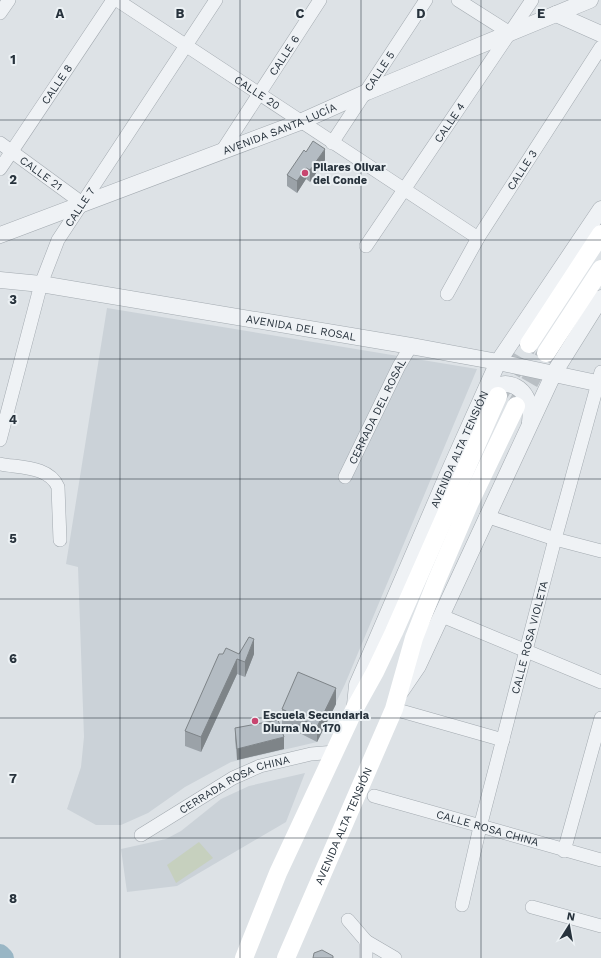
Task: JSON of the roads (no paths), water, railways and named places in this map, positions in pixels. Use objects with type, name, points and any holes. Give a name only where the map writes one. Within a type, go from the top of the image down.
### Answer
[{"type":"main road","points":[[529,344],[601,234]]},
{"type":"main road","points":[[546,353],[601,269]]},
{"type":"main road","name":"AVENIDA ALTA TENSIÓN","points":[[244,958],[278,873],[355,708],[388,645],[492,394]]},
{"type":"main road","name":"AVENIDA ALTA TENSIÓN","points":[[286,958],[397,701],[414,638],[436,582],[470,502],[516,406]]},
{"type":"street","points":[[0,13],[9,0]]},
{"type":"street","name":"CALLE 8","points":[[0,169],[113,0]]},
{"type":"street","name":"CALLE 20","points":[[117,0],[258,92],[300,122],[403,190],[478,238]]},
{"type":"street","name":"CALLE 7","points":[[0,440],[41,284],[58,240],[216,0]]},
{"type":"street","name":"CALLE 6","points":[[222,151],[258,92],[320,0]]},
{"type":"street","name":"CALLE 5","points":[[332,143],[367,92],[426,0]]},
{"type":"street","points":[[458,0],[510,33]]},
{"type":"street","name":"CALLE 4","points":[[366,246],[532,0]]},
{"type":"street","name":"AVENIDA SANTA LUCÍA","points":[[0,235],[300,122],[367,92],[590,0]]},
{"type":"street","points":[[556,14],[601,34]]},
{"type":"street","name":"CALLE 3","points":[[447,294],[478,238],[601,47]]},
{"type":"street","name":"CALLE 21","points":[[0,143],[82,203]]},
{"type":"street","name":"AVENIDA ALTA TENSIÓN","points":[[492,394],[498,362],[601,209]]},
{"type":"street","name":"AVENIDA DEL ROSAL","points":[[0,280],[41,284],[411,346],[554,373],[600,379]]},
{"type":"street","name":"AVENIDA ALTA TENSIÓN","points":[[397,701],[418,666],[442,616],[486,516],[554,373],[601,298]]},
{"type":"street","name":"CERRADA DEL ROSAL","points":[[345,477],[399,366],[411,346]]},
{"type":"street","name":"CALLE ROSA VIOLETA","points":[[462,905],[480,827],[554,539],[600,379]]},
{"type":"street","points":[[492,394],[491,387],[501,384],[510,385],[519,389],[526,396],[530,404],[530,423]]},
{"type":"street","points":[[0,464],[40,471],[49,475],[55,481],[58,487],[60,540]]},
{"type":"street","points":[[486,516],[554,539],[601,551]]},
{"type":"street","points":[[442,616],[601,682]]},
{"type":"street","points":[[397,701],[502,740]]},
{"type":"street","points":[[564,851],[601,718]]},
{"type":"street","name":"CERRADA ROSA CHINA","points":[[141,835],[233,778],[260,766],[311,754],[335,752]]},
{"type":"street","name":"CALLE ROSA CHINA","points":[[374,796],[564,851],[601,860]]},
{"type":"street","points":[[532,907],[601,926]]},
{"type":"street","points":[[348,920],[366,941],[395,958]]},
{"type":"street","points":[[366,941],[366,958]]},
{"type":"waterway","points":[[0,954],[4,958]]},
{"type":"tunnel","points":[[498,396],[529,344]]},
{"type":"tunnel","points":[[516,406],[546,353]]},
{"type":"place","name":"Pilares Olivar del Conde","points":[[305,173]]},
{"type":"place","name":"Escuela Secundaria Diurna No. 170","points":[[255,721]]}]
